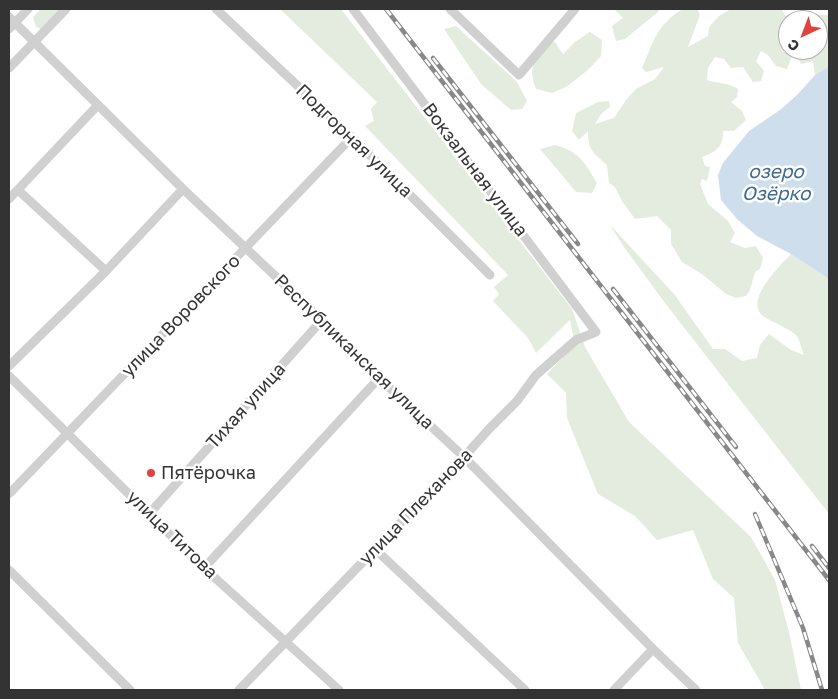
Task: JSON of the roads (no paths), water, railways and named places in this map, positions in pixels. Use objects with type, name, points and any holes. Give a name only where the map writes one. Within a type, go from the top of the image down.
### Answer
[{"type":"street","points":[[11,23],[28,9]]},
{"type":"street","points":[[9,68],[66,9]]},
{"type":"street","name":"Подгорная улица","points":[[216,9],[352,137],[490,275]]},
{"type":"street","name":"Вокзальная улица","points":[[352,9],[596,332]]},
{"type":"street","points":[[450,9],[519,75],[575,9]]},
{"type":"street","name":"Республиканская улица","points":[[11,23],[34,42],[97,106],[322,320],[378,378],[464,457],[653,649],[696,690]]},
{"type":"street","points":[[9,199],[97,106]]},
{"type":"street","name":"улица Воровского","points":[[9,494],[352,137]]},
{"type":"street","points":[[9,366],[106,271],[183,189]]},
{"type":"street","points":[[18,190],[106,271]]},
{"type":"street","name":"Тихая улица","points":[[149,514],[322,320]]},
{"type":"street","name":"улица Плеханова","points":[[239,690],[464,457],[517,400],[536,375],[576,340],[596,332]]},
{"type":"street","name":"улица Титова","points":[[9,376],[204,568],[339,690]]},
{"type":"street","points":[[204,568],[378,378]]},
{"type":"street","points":[[376,550],[526,690]]},
{"type":"street","points":[[9,570],[130,690]]},
{"type":"street","points":[[614,690],[653,649]]},
{"type":"water","name":"озеро Озёрко","points":[[829,68],[829,279],[791,254],[757,236],[738,220],[721,200],[718,175],[723,163],[749,131],[780,110],[815,75]]},
{"type":"railway","points":[[386,9],[829,580]]},
{"type":"railway","points":[[433,58],[578,244]]},
{"type":"railway","points":[[613,289],[736,447]]},
{"type":"railway","points":[[755,514],[803,628],[822,690]]},
{"type":"railway","points":[[812,546],[829,568]]},
{"type":"place","name":"Пятёрочка","points":[[151,473]]}]
